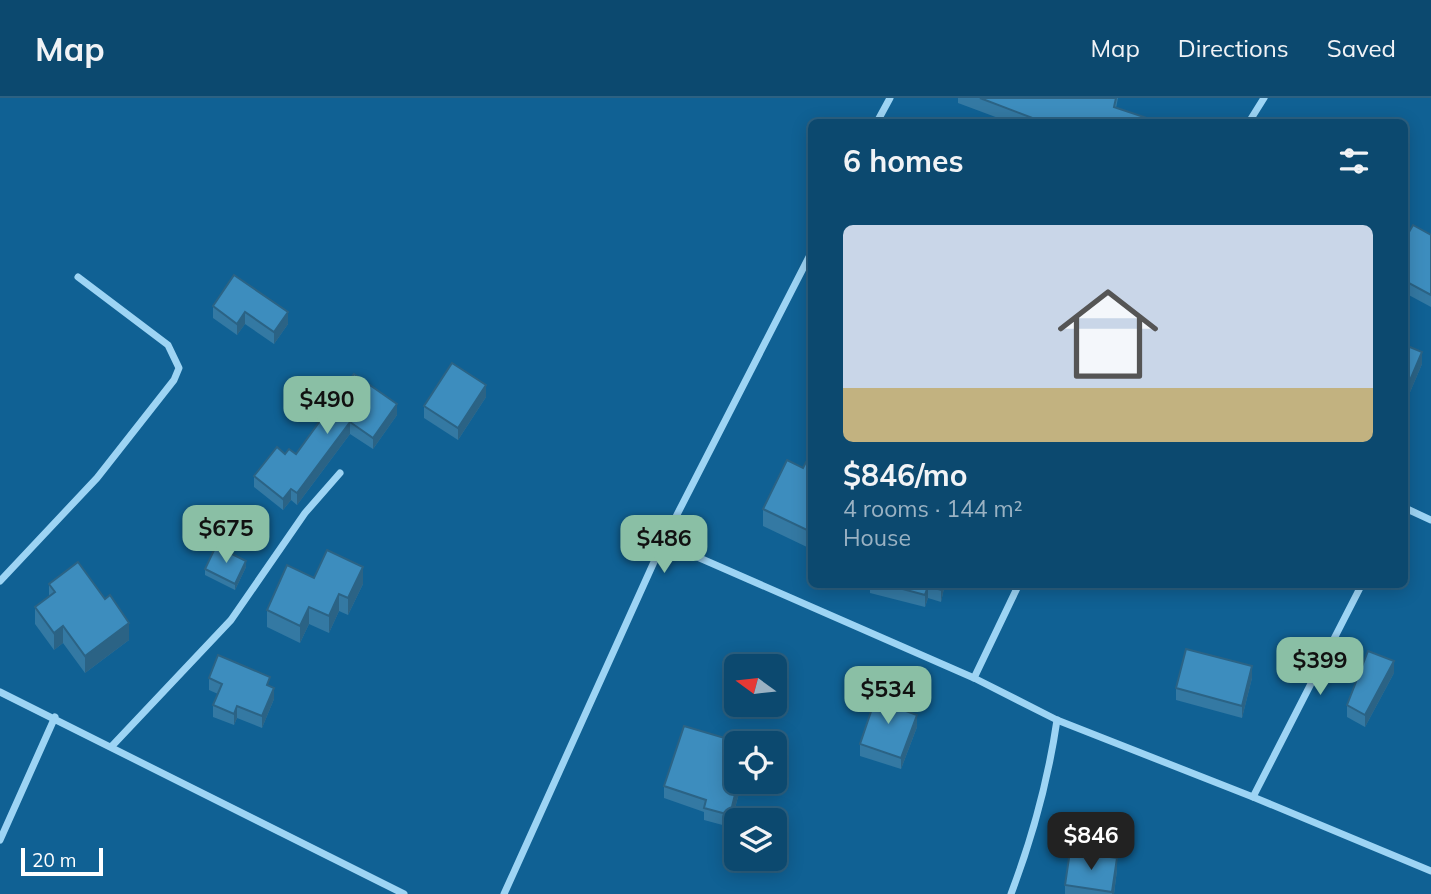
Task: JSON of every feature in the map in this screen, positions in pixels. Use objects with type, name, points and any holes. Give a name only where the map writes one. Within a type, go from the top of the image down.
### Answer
[{"type":"street","points":[[879,119],[890,98]]},
{"type":"street","points":[[1251,119],[1264,98]]},
{"type":"street","points":[[504,894],[663,542],[808,259]]},
{"type":"street","points":[[0,581],[97,478],[174,380],[179,368],[168,345],[78,278]]},
{"type":"street","points":[[112,747],[231,620],[305,513],[340,473]]},
{"type":"street","points":[[1408,509],[1431,520]]},
{"type":"street","points":[[663,542],[974,678],[1057,720],[1253,797],[1431,872]]},
{"type":"street","points":[[974,678],[1017,588]]},
{"type":"street","points":[[1253,797],[1360,588]]},
{"type":"street","points":[[0,692],[404,894]]},
{"type":"street","points":[[0,840],[55,718]]},
{"type":"street","points":[[1011,894],[1049,774],[1057,720]]},
{"type":"building","points":[[980,98],[1116,98],[1114,107],[1150,119],[1035,119]]},
{"type":"building","points":[[1413,225],[1431,235],[1431,295],[1408,283],[1408,234]]},
{"type":"building","points":[[234,275],[288,312],[274,332],[245,312],[237,324],[213,306]]},
{"type":"building","points":[[1408,346],[1422,352],[1408,385]]},
{"type":"building","points":[[452,363],[486,385],[458,428],[424,406]]},
{"type":"building","points":[[354,374],[397,404],[373,438],[350,422],[297,493],[291,489],[283,499],[254,476],[277,447],[285,454],[289,449],[296,454]]},
{"type":"building","points":[[787,460],[803,468],[806,462],[808,463],[808,531],[763,509]]},
{"type":"building","points":[[216,546],[246,561],[235,584],[205,569]]},
{"type":"building","points":[[327,550],[363,567],[348,598],[339,594],[329,616],[309,607],[300,626],[267,610],[287,565],[314,578]]},
{"type":"building","points":[[78,562],[105,599],[110,595],[129,623],[85,656],[63,626],[54,633],[35,607],[55,592],[49,584]]},
{"type":"building","points":[[899,588],[927,588],[925,595]]},
{"type":"building","points":[[1186,649],[1252,666],[1242,706],[1176,688]]},
{"type":"building","points":[[1368,651],[1394,661],[1365,715],[1347,705]]},
{"type":"building","points":[[218,655],[270,677],[267,685],[274,688],[262,716],[237,706],[234,714],[213,705],[222,684],[209,678]]},
{"type":"building","points":[[878,691],[904,700],[900,709],[917,715],[901,758],[860,744]]},
{"type":"building","points":[[684,726],[724,738],[724,794],[735,794],[732,808],[724,808],[724,813],[704,808],[706,800],[664,786]]},
{"type":"building","points":[[1070,851],[1117,858],[1112,892],[1065,885]]}]
